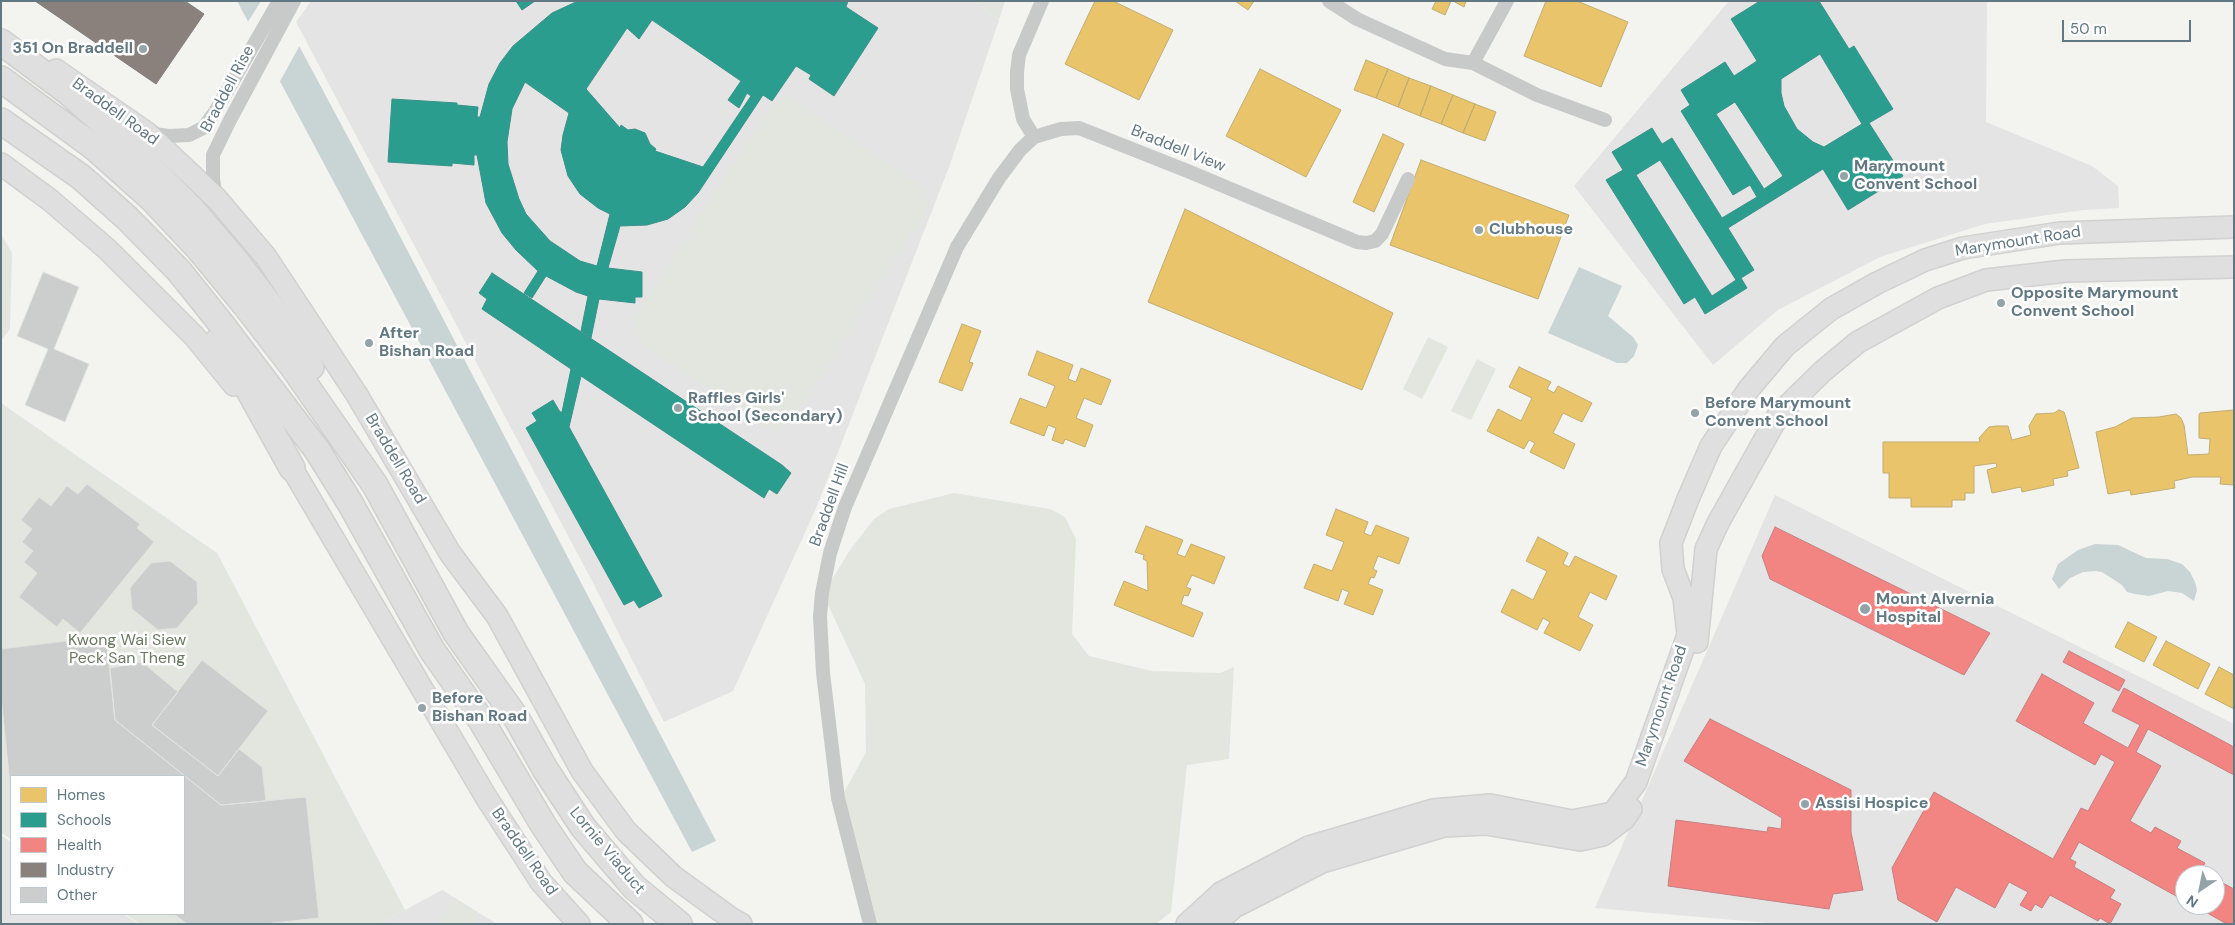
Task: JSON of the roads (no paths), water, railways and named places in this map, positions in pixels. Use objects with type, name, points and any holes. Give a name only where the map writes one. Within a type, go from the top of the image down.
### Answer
[{"type":"highway","points":[[1,42],[68,92],[132,150],[191,208],[237,262],[283,322],[343,413],[375,485]]},
{"type":"highway","name":"Braddell Road","points":[[1,79],[95,148],[151,198],[199,249],[293,367],[375,485],[456,634],[517,719],[545,770]]},
{"type":"highway","points":[[1,122],[38,145],[122,224],[167,277],[211,333],[247,387],[292,468]]},
{"type":"highway","name":"Lornie Viaduct","points":[[38,145],[81,177],[128,218],[180,271],[269,385],[316,450],[345,496],[432,650],[481,720],[518,783],[575,872],[630,924]]},
{"type":"highway","name":"Lornie Viaduct","points":[[545,770],[583,826],[634,886],[678,924]]},
{"type":"main road","name":"Braddell Road","points":[[1,34],[147,133],[216,198],[266,257],[352,388],[450,554],[497,616],[582,771],[626,831],[646,851],[674,877],[741,924]]},
{"type":"main road","name":"Braddell Road","points":[[1,164],[50,200],[108,250],[194,336],[240,392],[292,468],[368,601],[486,797],[541,882],[579,924]]},
{"type":"main road","name":"Marymount Road","points":[[1186,924],[1221,893],[1310,848],[1433,810],[1490,805],[1572,821],[1613,813],[1636,782],[1688,635],[1684,598],[1673,569],[1671,543],[1688,499],[1711,446],[1748,390],[1785,346],[1831,309],[1877,283],[1925,260],[1963,248],[2060,233],[2234,227]]},
{"type":"main road","name":"Marymount Road","points":[[1214,924],[1234,907],[1322,862],[1444,826],[1486,824],[1580,840],[1603,835],[1624,820],[1646,787],[1699,638],[1706,549],[1718,523],[1779,414],[1822,371],[1858,342],[1938,298],[1986,280],[2066,271],[2234,266]]},
{"type":"street","name":"Braddell Rise","points":[[147,133],[170,136],[189,135],[203,128],[216,112],[247,54],[279,1]]},
{"type":"street","name":"Braddell Rise","points":[[216,198],[213,179],[213,155],[294,1]]},
{"type":"street","points":[[1034,137],[1023,118],[1017,89],[1017,72],[1019,55],[1042,1]]},
{"type":"street","points":[[1328,1],[1357,19],[1445,59],[1473,63],[1537,95],[1605,120]]},
{"type":"street","points":[[1473,63],[1507,1]]},
{"type":"street","name":"Braddell View","points":[[1034,137],[1062,129],[1079,128],[1357,242],[1375,241],[1382,234],[1408,179]]},
{"type":"street","name":"Braddell Hill","points":[[869,924],[838,798],[823,680],[820,616],[830,553],[845,506],[957,247],[999,178],[1020,150],[1034,137]]},
{"type":"place","name":"351 On Braddell","points":[[143,49]]},
{"type":"place","name":"Marymount Convent School","points":[[1844,176]]},
{"type":"place","name":"Clubhouse","points":[[1479,230]]},
{"type":"place","name":"Opposite Marymount Convent School","points":[[2001,303]]},
{"type":"place","name":"After Bishan Road","points":[[369,343]]},
{"type":"place","name":"Raffles Girls' School (Secondary)","points":[[678,408]]},
{"type":"place","name":"Before Marymount Convent School","points":[[1695,413]]},
{"type":"place","name":"Mount Alvernia Hospital","points":[[1865,609]]},
{"type":"place","name":"Before Bishan Road","points":[[422,708]]},
{"type":"place","name":"Assisi Hospice","points":[[1805,804]]},
{"type":"park label","name":"Kwong Wai Siew Peck San Theng","points":[[127,650]]}]
